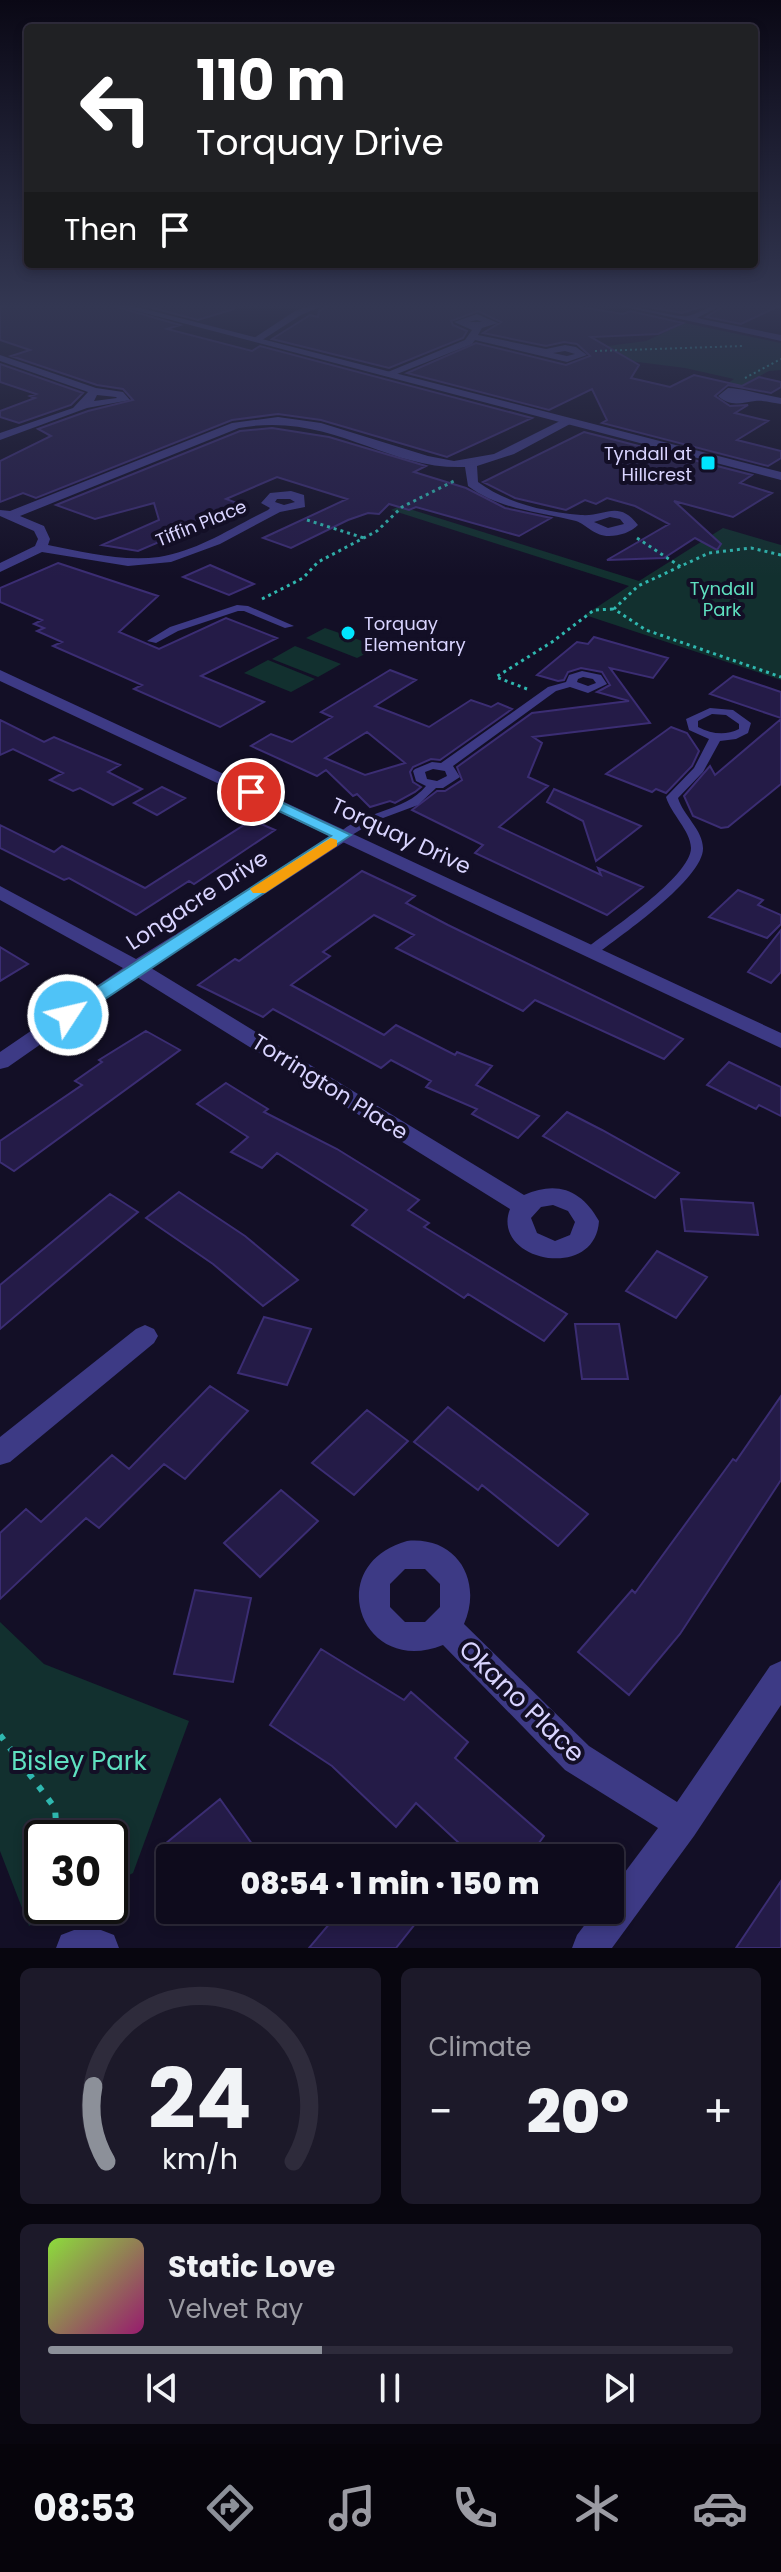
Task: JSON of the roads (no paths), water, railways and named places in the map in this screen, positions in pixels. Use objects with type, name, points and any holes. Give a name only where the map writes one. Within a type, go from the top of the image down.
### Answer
[{"type":"street","points":[[85,405],[91,395]]},
{"type":"street","points":[[0,437],[85,405],[125,400],[120,395]]},
{"type":"street","points":[[468,395],[781,476]]},
{"type":"street","points":[[726,395],[723,396],[737,401],[754,397],[781,401]]},
{"type":"street","points":[[5,513],[259,419],[311,422],[418,458],[471,470],[568,421]]},
{"type":"street","points":[[471,470],[479,490],[492,496],[564,517],[586,519],[602,513],[618,514],[632,522],[625,530]]},
{"type":"street","name":"Tiffin Place","points":[[40,548],[126,562],[155,562],[174,558],[276,510]]},
{"type":"street","points":[[0,568],[40,548],[44,539],[39,529],[5,513]]},
{"type":"street","name":"Torquay Drive","points":[[0,675],[593,950],[781,1041]]},
{"type":"street","name":"Longacre Drive","points":[[0,1062],[137,968],[343,835]]},
{"type":"street","name":"Torrington Place","points":[[0,892],[137,968],[524,1206]]},
{"type":"street","points":[[0,1453],[145,1336]]},
{"type":"street","name":"Okano Place","points":[[445,1626],[577,1758],[682,1824]]},
{"type":"street","points":[[590,1948],[682,1824],[781,1677]]},
{"type":"street","points":[[74,1948],[101,1948]]},
{"type":"lane","points":[[152,641],[226,611],[245,608],[289,626]]},
{"type":"lane","points":[[445,766],[455,774],[453,780],[433,784],[419,778],[419,771],[426,766],[445,766],[552,689],[571,684]]},
{"type":"lane","points":[[593,950],[680,880],[697,861],[698,850],[672,797],[699,770],[716,737]]},
{"type":"lane","points":[[343,835],[367,820],[415,802],[429,792],[433,784]]},
{"type":"place","name":"Tyndall at Hillcrest","points":[[708,463]]},
{"type":"place","name":"Torquay Elementary","points":[[348,633]]},
{"type":"park label","name":"Tyndall Park","points":[[722,598]]},
{"type":"park label","name":"Bisley Park","points":[[79,1761]]}]
